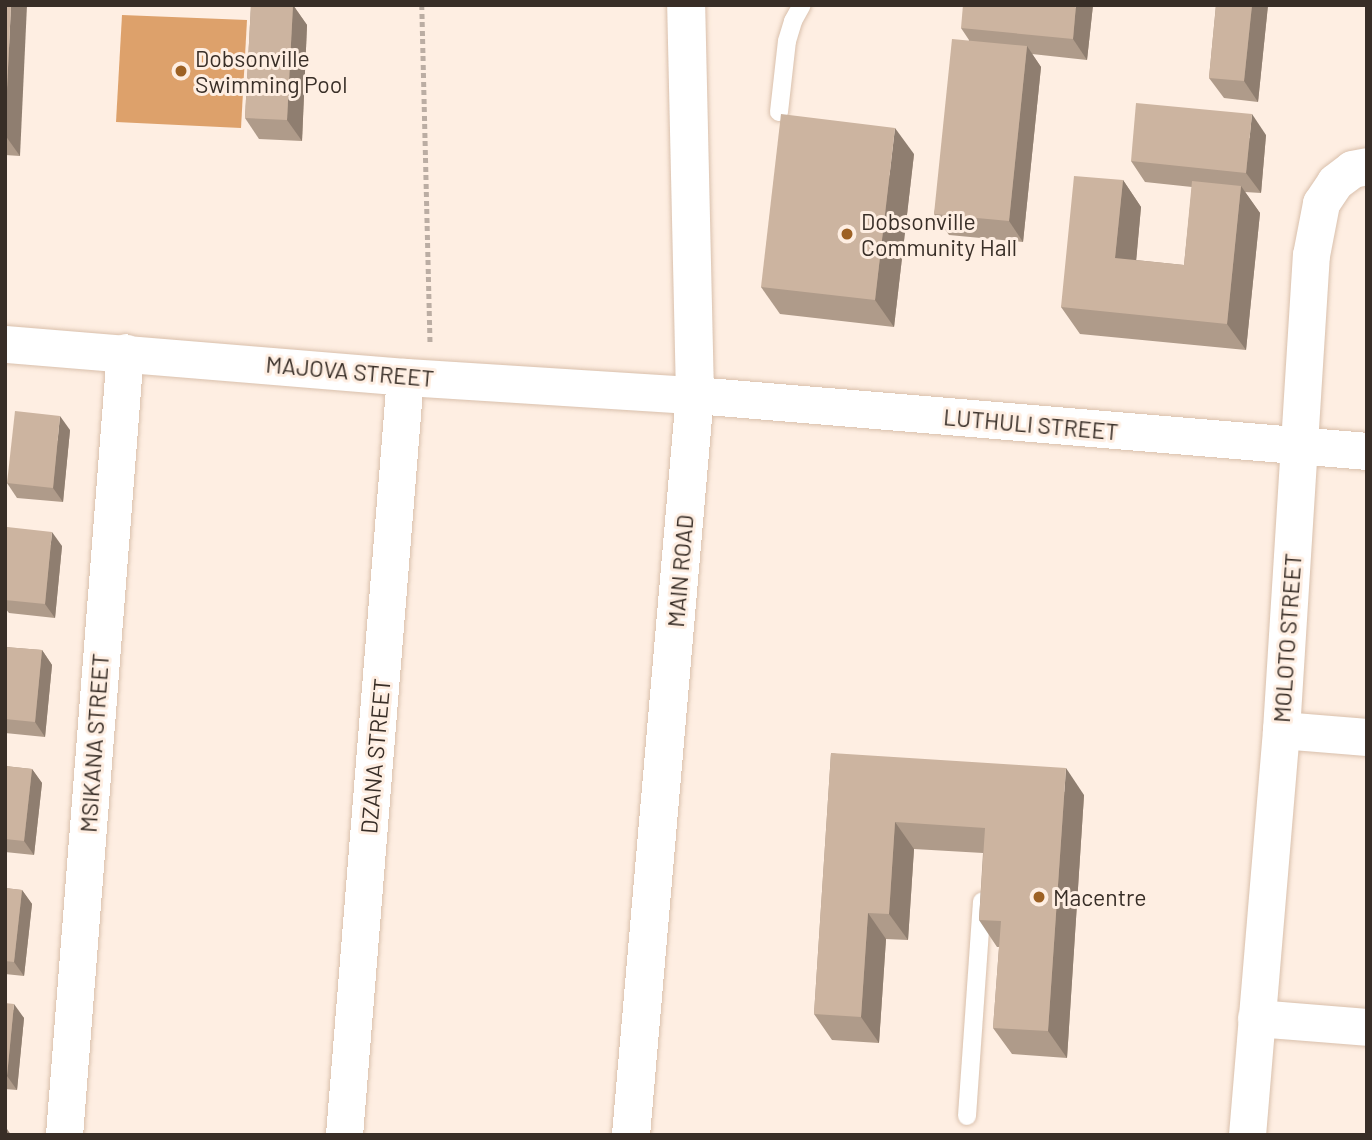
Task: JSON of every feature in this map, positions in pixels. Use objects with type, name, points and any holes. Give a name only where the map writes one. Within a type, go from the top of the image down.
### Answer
[{"type":"street","name":"MAIN ROAD","points":[[631,1135],[695,395],[686,5]]},
{"type":"street","name":"MOLOTO STREET","points":[[1247,1135],[1281,730],[1311,255],[1321,203],[1335,182],[1352,169],[1367,166]]},
{"type":"street","name":"MAJOVA STREET","points":[[5,344],[418,377],[695,395]]},
{"type":"street","name":"MSIKANA STREET","points":[[64,1135],[125,352]]},
{"type":"street","name":"DZANA STREET","points":[[344,1135],[418,377]]},
{"type":"street","name":"LUTHULI STREET","points":[[695,395],[1367,452]]},
{"type":"street","points":[[1281,730],[1367,737]]},
{"type":"street","points":[[1256,1018],[1367,1027]]},
{"type":"lane","points":[[779,113],[787,41],[793,20],[802,5]]},
{"type":"lane","points":[[967,1116],[983,890]]},
{"type":"path","points":[[418,377],[422,5]]},
{"type":"shaded area","name":"Dobsonville Swimming Pool","points":[[122,15],[247,20],[241,128],[116,122]]},
{"type":"building","points":[[5,5],[11,5],[5,130]]},
{"type":"building","points":[[251,5],[293,5],[287,120],[245,118]]},
{"type":"building","points":[[963,5],[1076,5],[1073,39],[961,28]]},
{"type":"building","points":[[1216,5],[1252,5],[1244,81],[1209,78]]},
{"type":"building","points":[[952,39],[1027,46],[1009,221],[934,214]]},
{"type":"building","points":[[1136,103],[1252,114],[1246,173],[1131,161]]},
{"type":"building","name":"Dobsonville Community Hall","points":[[781,114],[895,128],[875,300],[761,287]]},
{"type":"building","points":[[1074,176],[1123,180],[1115,258],[1184,265],[1192,181],[1241,186],[1227,324],[1061,307]]},
{"type":"building","points":[[15,411],[60,416],[53,488],[7,483]]},
{"type":"building","points":[[7,527],[52,532],[45,604],[5,600]]},
{"type":"building","points":[[5,647],[42,650],[35,722],[5,719]]},
{"type":"building","name":"Macentre","points":[[831,753],[1066,768],[1048,1031],[993,1028],[1001,921],[979,920],[985,828],[895,822],[889,914],[868,913],[861,1017],[814,1014]]},
{"type":"building","points":[[5,766],[32,769],[24,841],[5,839]]},
{"type":"building","points":[[5,888],[22,890],[14,962],[5,961]]},
{"type":"building","points":[[5,1003],[14,1004],[7,1076],[5,1076]]},
{"type":"place","name":"Dobsonville Swimming Pool","points":[[181,71]]},
{"type":"place","name":"Dobsonville Community Hall","points":[[847,234]]},
{"type":"place","name":"Macentre","points":[[1039,897]]}]
